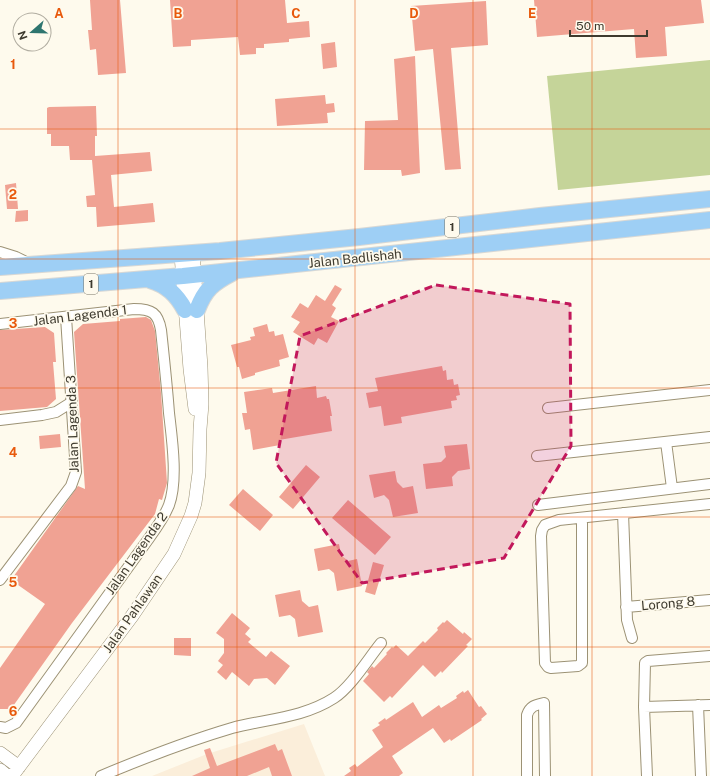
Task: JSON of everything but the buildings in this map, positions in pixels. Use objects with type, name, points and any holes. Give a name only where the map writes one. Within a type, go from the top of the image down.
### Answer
[{"type":"main road","name":"Jalan Badlishah","points":[[0,267],[187,254],[710,199]]},
{"type":"main road","name":"Jalan Badlishah","points":[[0,291],[189,276],[710,220]]},
{"type":"main road","points":[[145,279],[166,287],[176,294],[191,310],[216,281],[237,270]]},
{"type":"street","points":[[0,252],[16,257],[30,265]]},
{"type":"street","name":"Jalan Pahlawan","points":[[16,772],[95,666],[174,554],[195,503],[199,473],[200,429],[194,404],[190,369],[191,310],[187,254]]},
{"type":"street","name":"Jalan Lagenda 1","points":[[0,324],[145,309],[152,311],[157,316]]},
{"type":"street","name":"Jalan Lagenda 3","points":[[0,580],[71,486],[76,472],[66,316]]},
{"type":"street","name":"Jalan Lagenda 2","points":[[0,727],[6,728],[16,723],[164,516],[169,504],[173,480],[172,443],[161,330],[157,316]]},
{"type":"street","points":[[548,408],[710,390]]},
{"type":"street","points":[[0,420],[56,412],[72,402]]},
{"type":"street","points":[[537,456],[710,438]]},
{"type":"street","points":[[666,442],[672,488]]},
{"type":"street","points":[[538,505],[710,484]]},
{"type":"street","points":[[582,518],[582,663],[578,666],[551,668],[545,663],[541,536],[545,525],[551,522],[582,518],[710,504]]},
{"type":"street","points":[[623,513],[626,620],[632,638]]},
{"type":"street","name":"Lorong 8","points":[[626,607],[710,600]]},
{"type":"street","points":[[101,776],[211,735],[245,725],[291,716],[324,704],[341,693],[381,643]]},
{"type":"street","points":[[647,776],[644,707],[645,663],[648,661],[710,656]]},
{"type":"street","points":[[527,776],[527,715],[529,709],[535,705],[544,703],[545,776]]},
{"type":"street","points":[[698,705],[701,776]]},
{"type":"street","points":[[644,707],[710,705]]},
{"type":"street","points":[[0,753],[16,772]]},
{"type":"street","points":[[0,770],[7,776]]},
{"type":"highlighted area","points":[[436,285],[570,304],[571,446],[504,558],[362,583],[276,463],[300,336]]},
{"type":"shaded area","points":[[304,724],[325,776],[152,776],[207,754]]},
{"type":"green space","points":[[710,60],[710,175],[558,190],[547,76]]}]
